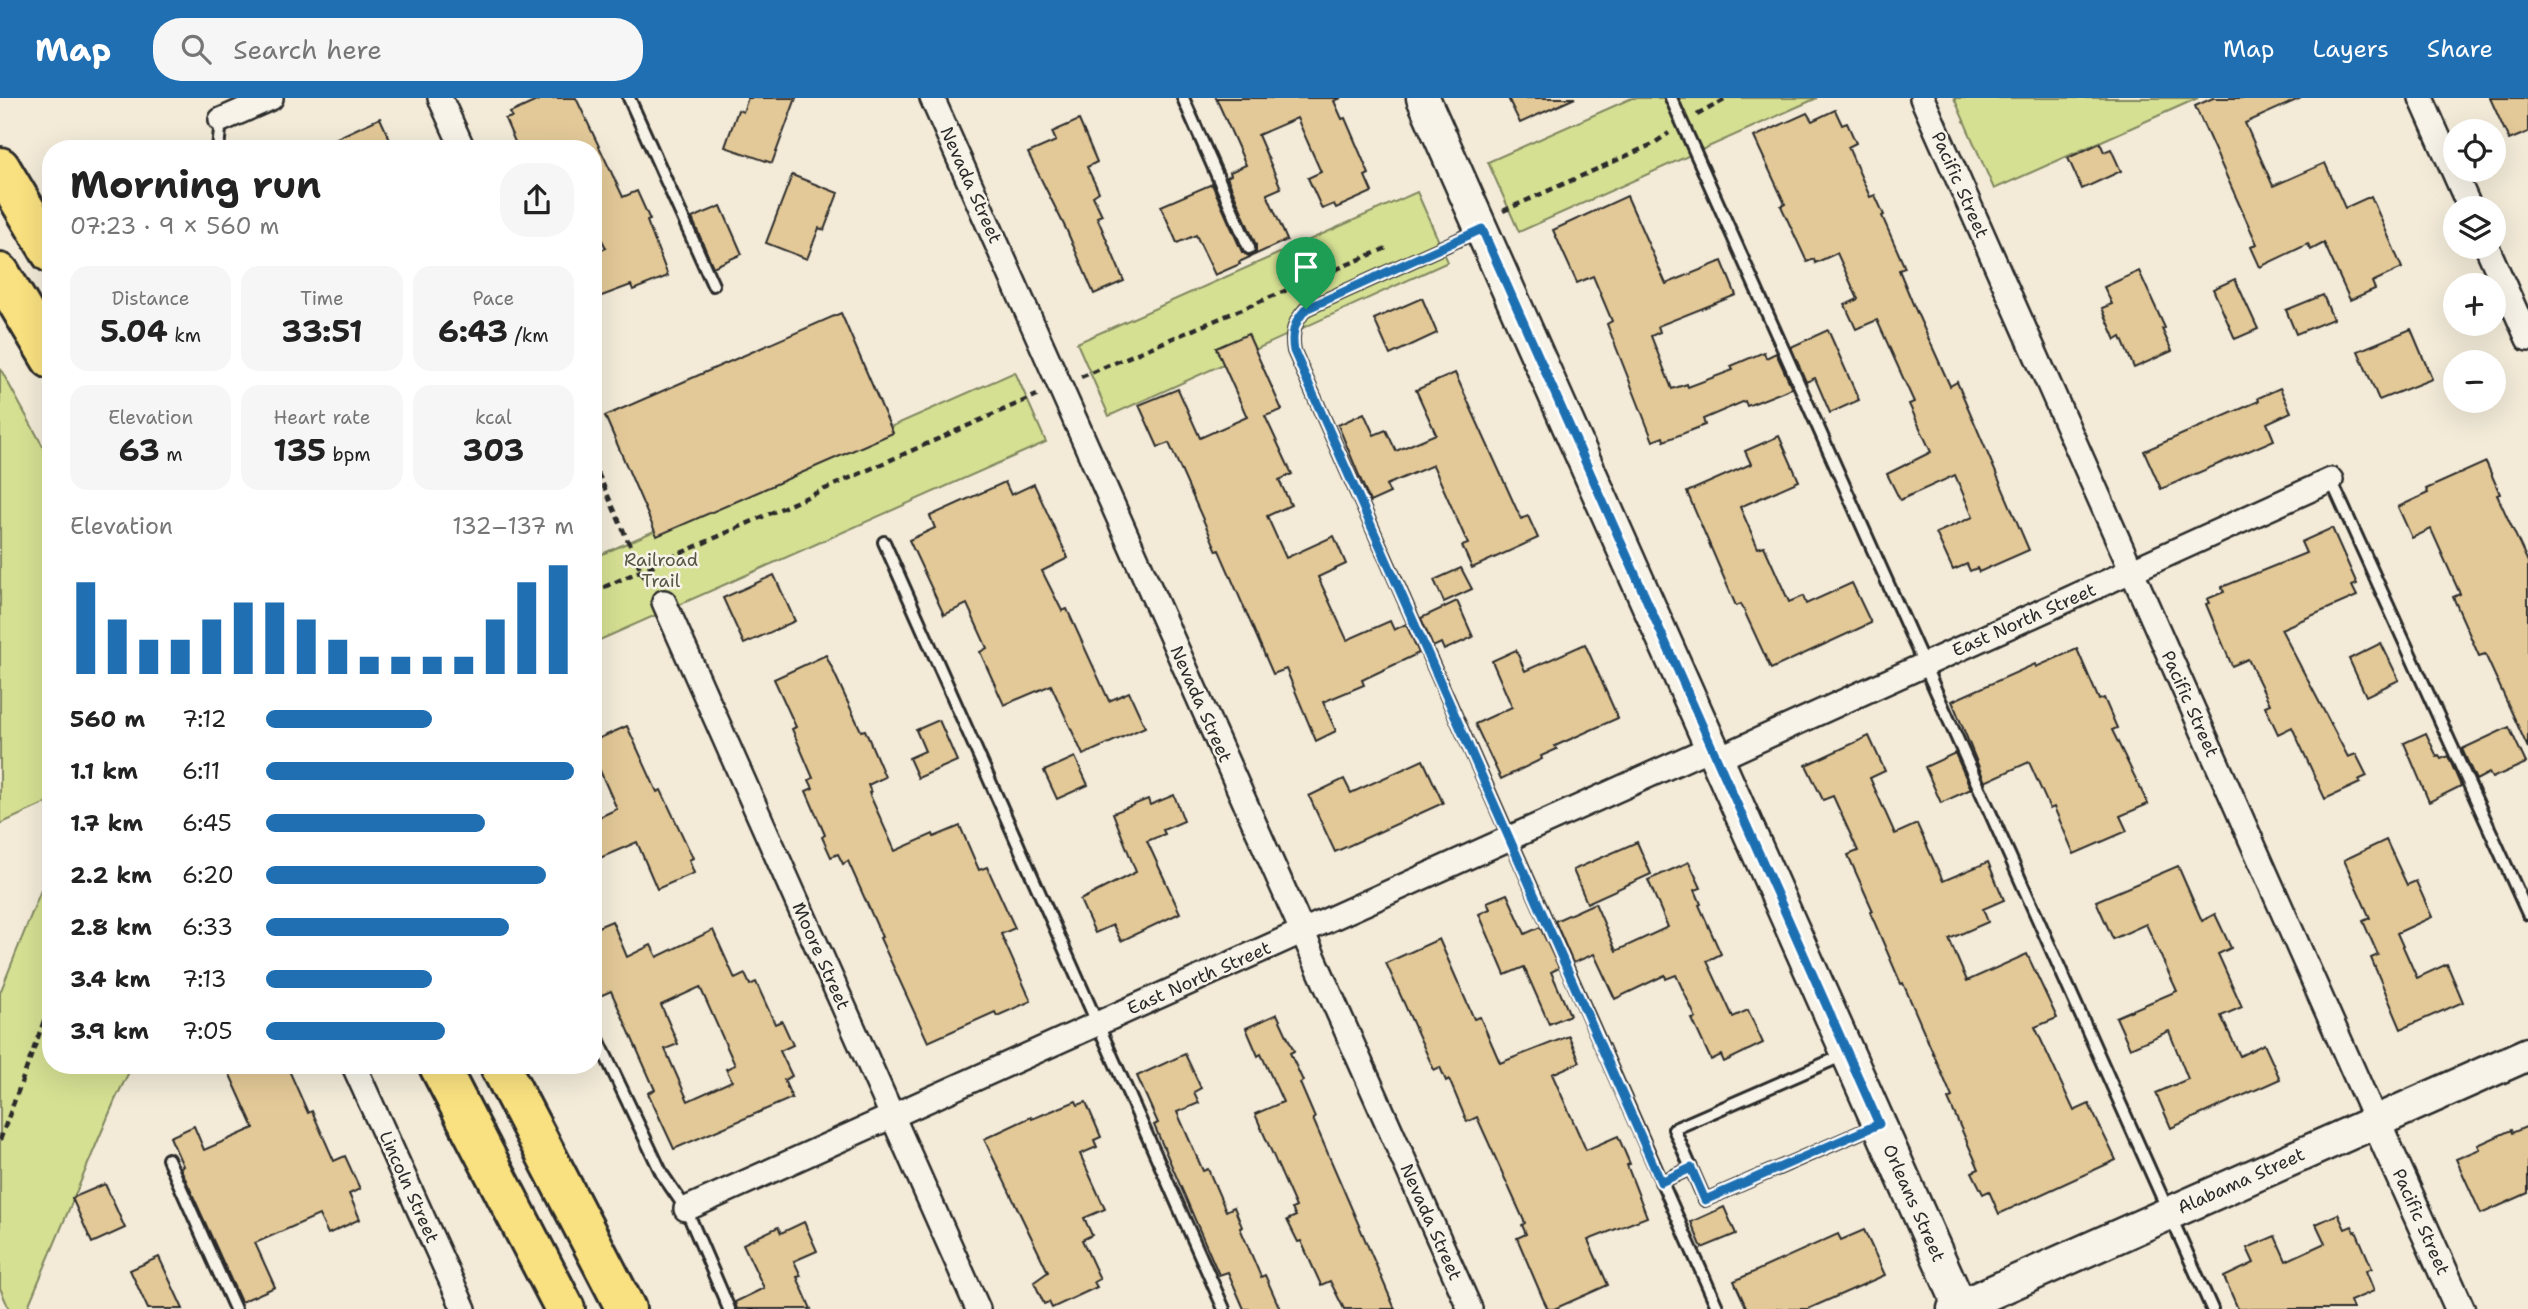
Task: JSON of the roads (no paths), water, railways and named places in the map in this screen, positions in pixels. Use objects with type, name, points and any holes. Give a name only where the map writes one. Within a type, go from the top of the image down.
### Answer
[{"type":"highway","points":[[0,167],[42,238]]},
{"type":"highway","points":[[0,273],[42,344]]},
{"type":"highway","points":[[443,1074],[565,1309]]},
{"type":"highway","points":[[504,1074],[626,1309]]},
{"type":"main road","name":"Orleans Street","points":[[1423,98],[1879,1124],[1958,1308]]},
{"type":"main road","name":"Alabama Street","points":[[1958,1308],[2528,1054]]},
{"type":"street","points":[[221,120],[271,98]]},
{"type":"street","points":[[440,98],[459,140]]},
{"type":"street","name":"Nevada Street","points":[[932,98],[1470,1309]]},
{"type":"street","name":"Pacific Street","points":[[1922,98],[2460,1309]]},
{"type":"street","points":[[2421,98],[2465,196]]},
{"type":"street","points":[[2492,259],[2528,340]]},
{"type":"street","name":"East North Street","points":[[686,1209],[1509,838],[1923,666],[2331,480]]},
{"type":"street","name":"Moore Street","points":[[664,602],[978,1309]]},
{"type":"street","name":"Lincoln Street","points":[[358,1074],[461,1308]]},
{"type":"lane","points":[[629,98],[713,285]]},
{"type":"lane","points":[[1183,98],[1249,248]]},
{"type":"lane","points":[[1671,98],[2212,1309]]},
{"type":"lane","points":[[219,140],[221,120]]},
{"type":"lane","points":[[1482,229],[1306,309],[1296,322],[1292,339],[1299,365],[1718,1309]]},
{"type":"lane","points":[[2331,480],[2528,914]]},
{"type":"lane","points":[[884,542],[1224,1309]]},
{"type":"lane","points":[[602,1048],[662,1174],[686,1209],[730,1309]]},
{"type":"lane","points":[[1848,1054],[1674,1129],[1705,1200],[1879,1124]]},
{"type":"lane","points":[[168,1159],[234,1309]]},
{"type":"lane","points":[[1661,1182],[1691,1168]]},
{"type":"park label","name":"Railroad Trail","points":[[661,570]]}]
